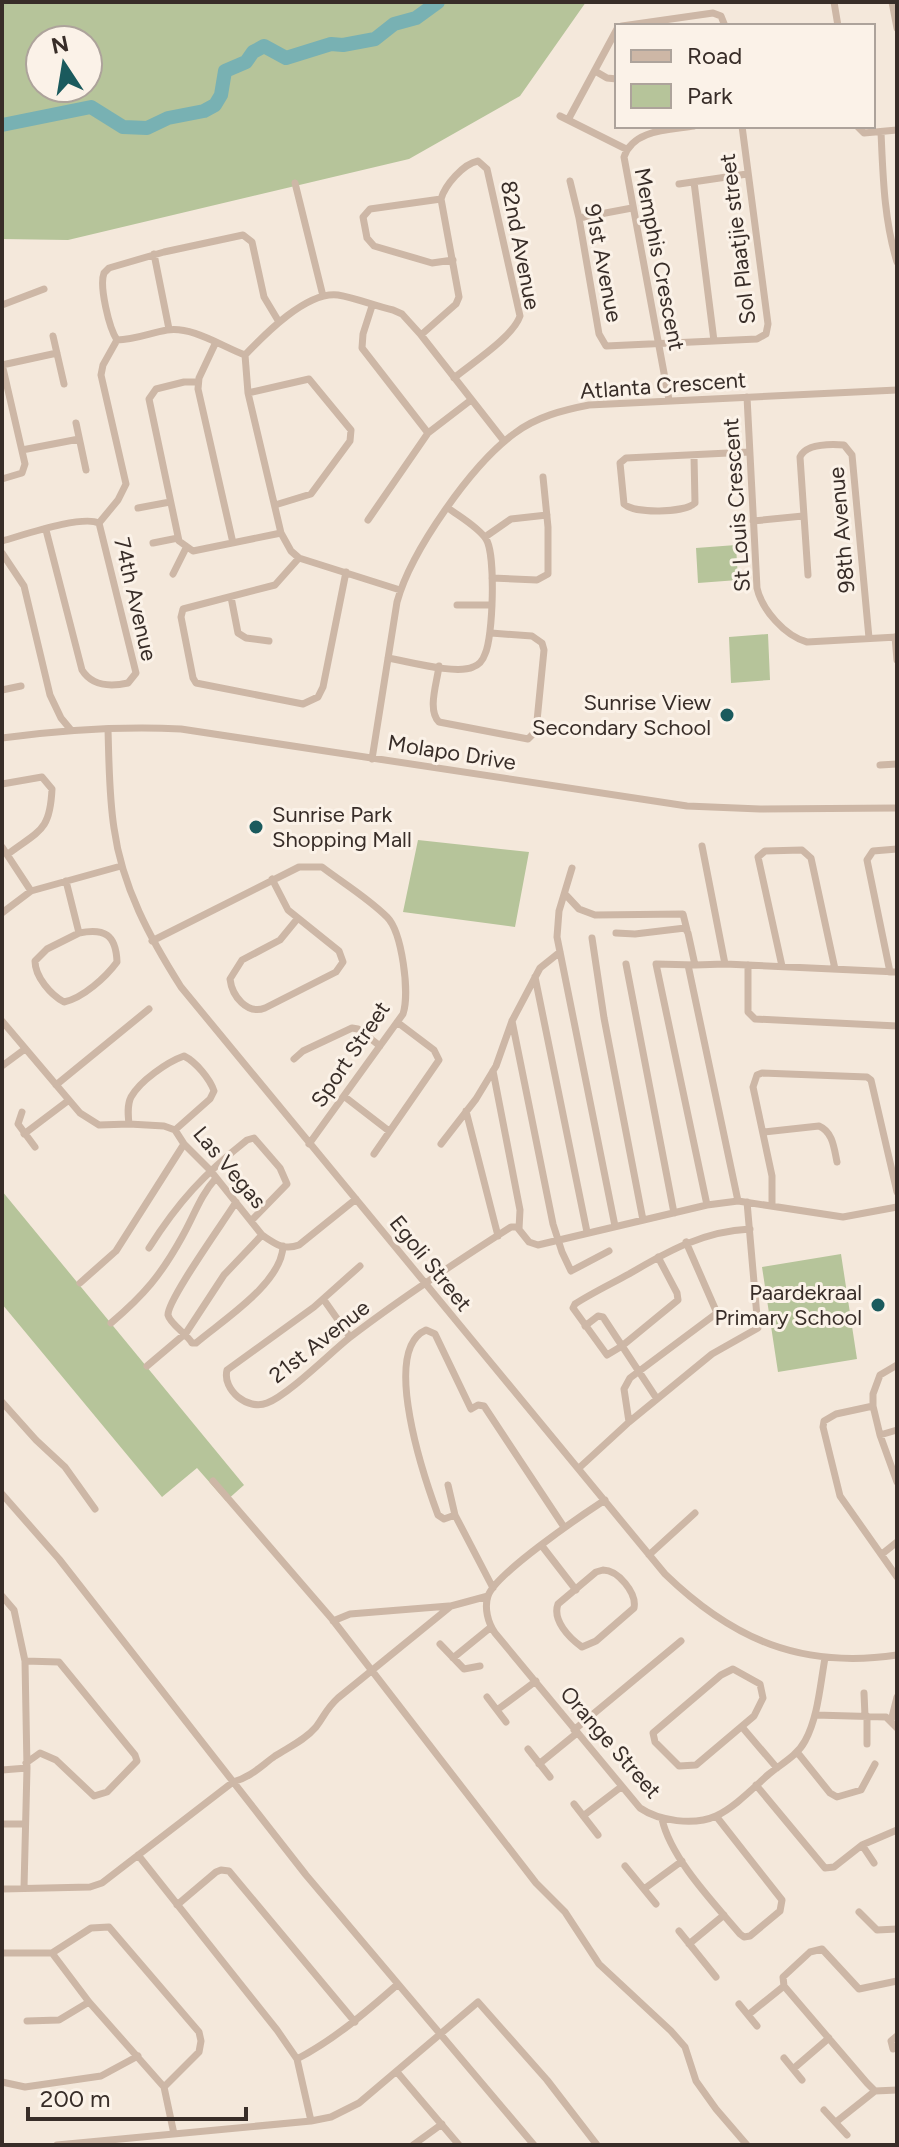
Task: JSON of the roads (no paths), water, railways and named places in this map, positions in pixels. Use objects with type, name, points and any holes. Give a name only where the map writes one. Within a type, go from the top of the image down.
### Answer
[{"type":"street","points":[[834,2],[838,24]]},
{"type":"street","points":[[892,2],[897,28]]},
{"type":"street","points":[[640,24],[713,13],[721,16],[724,24]]},
{"type":"street","points":[[615,36],[564,118],[626,149]]},
{"type":"street","points":[[595,71],[615,79]]},
{"type":"street","name":"Memphis Crescent","points":[[669,400],[624,169],[626,149],[648,134],[682,128]]},
{"type":"street","name":"Sol Plaatjie street","points":[[657,342],[757,339],[768,329],[742,128]]},
{"type":"street","points":[[859,128],[864,133],[897,130]]},
{"type":"street","points":[[881,132],[884,196],[896,256]]},
{"type":"street","name":"82nd Avenue","points":[[441,199],[443,192],[468,164],[478,161],[484,164],[520,316],[508,334],[454,378]]},
{"type":"street","points":[[679,184],[747,174]]},
{"type":"street","name":"91st Avenue","points":[[570,181],[599,334],[604,343],[611,347],[657,342]]},
{"type":"street","points":[[694,182],[714,341]]},
{"type":"street","points":[[295,183],[323,296]]},
{"type":"street","points":[[421,335],[456,304],[459,297],[453,260],[441,199],[370,209],[363,217],[367,238],[374,246],[432,263],[453,260]]},
{"type":"street","points":[[579,218],[632,208]]},
{"type":"street","points":[[117,340],[111,331],[101,279],[109,268],[237,235],[249,237],[252,242],[264,297],[279,322]]},
{"type":"street","points":[[154,254],[169,329]]},
{"type":"street","points":[[2,305],[44,289]]},
{"type":"street","points":[[245,355],[279,322],[323,296],[337,295],[402,314],[504,441]]},
{"type":"street","points":[[372,306],[362,348],[428,433]]},
{"type":"street","points":[[99,523],[118,500],[126,484],[101,375],[117,340],[169,329],[191,332],[245,355]]},
{"type":"street","points":[[53,336],[64,384]]},
{"type":"street","points":[[215,344],[197,382],[233,543]]},
{"type":"street","points":[[2,479],[24,470],[2,364],[57,353]]},
{"type":"street","points":[[245,355],[248,393],[281,533],[291,551],[299,558],[400,590]]},
{"type":"street","points":[[248,393],[309,379],[351,430],[350,441],[311,494],[275,505]]},
{"type":"street","points":[[197,382],[156,389],[149,399],[178,538],[193,551],[281,533]]},
{"type":"street","name":"Atlanta Crescent","points":[[372,759],[400,590],[448,508],[480,465],[504,441],[528,425],[589,405],[897,390]]},
{"type":"street","name":"St Louis Crescent","points":[[747,397],[757,588],[763,607],[800,640],[807,642],[896,637]]},
{"type":"street","points":[[368,520],[428,433],[471,400]]},
{"type":"street","points":[[76,423],[86,470]]},
{"type":"street","points":[[22,450],[79,439]]},
{"type":"street","name":"98th Avenue","points":[[808,575],[800,463],[802,452],[808,448],[844,445],[852,455],[869,638]]},
{"type":"street","points":[[694,456],[696,495],[695,503],[690,508],[632,510],[624,504],[620,471],[622,460],[749,452]]},
{"type":"street","points":[[492,578],[537,580],[548,574],[543,477]]},
{"type":"street","points":[[138,508],[170,502]]},
{"type":"street","points":[[388,658],[464,670],[481,662],[486,652],[491,633],[491,555],[485,537],[448,508]]},
{"type":"street","points":[[485,537],[511,519],[547,515]]},
{"type":"street","points":[[753,521],[803,516]]},
{"type":"street","name":"74th Avenue","points":[[2,541],[46,530],[87,521],[99,523],[136,673],[123,685],[101,684],[88,679],[82,670],[46,530]]},
{"type":"street","points":[[153,543],[178,538]]},
{"type":"street","points":[[173,574],[186,548]]},
{"type":"street","points":[[2,553],[24,586],[50,695],[61,718],[71,730]]},
{"type":"street","points":[[299,558],[275,585],[183,609],[181,617],[196,683],[303,704],[318,697],[323,687],[346,572]]},
{"type":"street","points":[[231,597],[238,633],[246,638],[269,641]]},
{"type":"street","points":[[457,605],[490,605]]},
{"type":"street","points":[[439,666],[433,709],[435,719],[528,739],[532,737],[536,731],[544,650],[542,643],[532,636],[491,633]]},
{"type":"street","points":[[896,637],[897,660]]},
{"type":"street","points":[[2,690],[21,686]]},
{"type":"street","name":"Egoli Street","points":[[108,729],[112,810],[121,866],[152,941],[195,1006],[649,1555],[680,1588],[730,1627],[755,1640],[825,1658],[897,1655]]},
{"type":"street","name":"Molapo Drive","points":[[2,738],[71,730],[181,729],[687,806],[897,808]]},
{"type":"street","points":[[880,765],[897,764]]},
{"type":"street","points":[[2,784],[42,777],[52,789],[51,812],[45,826],[8,854]]},
{"type":"street","points":[[702,846],[725,964]]},
{"type":"street","points":[[2,847],[31,891]]},
{"type":"street","points":[[707,1205],[656,964],[893,972],[867,860],[873,851],[897,849]]},
{"type":"street","points":[[782,966],[758,857],[765,851],[802,850],[811,858],[835,969]]},
{"type":"street","points":[[2,913],[31,891],[121,866]]},
{"type":"street","name":"Sport Street","points":[[152,941],[299,867],[322,867],[390,919],[407,997],[403,1014],[309,1144]]},
{"type":"street","points":[[572,868],[557,925],[560,952],[615,1226]]},
{"type":"street","points":[[272,879],[288,910],[298,918],[339,951],[343,962],[336,972],[265,1008],[257,1011],[249,1009],[233,990],[230,979],[242,960],[280,940],[298,918]]},
{"type":"street","points":[[66,881],[79,933]]},
{"type":"street","points":[[565,894],[574,906],[595,915],[683,914],[738,1201]]},
{"type":"street","points":[[100,930],[107,933],[115,948],[117,962],[78,997],[64,1002],[39,976],[35,961],[47,949],[79,933],[100,930]]},
{"type":"street","points":[[616,933],[687,930]]},
{"type":"street","points":[[592,938],[643,1220]]},
{"type":"street","points":[[441,1144],[493,1071],[504,1050],[512,1021],[542,965],[560,952]]},
{"type":"street","points":[[626,964],[674,1213]]},
{"type":"street","points":[[748,965],[748,1012],[755,1019],[897,1026]]},
{"type":"street","points":[[535,977],[587,1232]]},
{"type":"street","points":[[56,1085],[149,1009]]},
{"type":"street","name":"Las Vegas","points":[[2,1021],[80,1113],[99,1125],[164,1126],[175,1130],[262,1235],[272,1244],[283,1246]]},
{"type":"street","points":[[512,1021],[557,1239],[571,1271],[609,1251]]},
{"type":"street","points":[[374,1154],[439,1060],[434,1050],[397,1022]]},
{"type":"street","points":[[294,1059],[303,1051],[352,1028],[358,1029],[380,1046]]},
{"type":"street","points":[[2,1066],[25,1049]]},
{"type":"street","points":[[129,1124],[128,1106],[139,1087],[184,1056],[212,1084],[214,1091],[210,1099],[175,1130]]},
{"type":"street","points":[[493,1071],[520,1210],[519,1229],[533,1244],[544,1244],[707,1205],[738,1201],[843,1217],[897,1207]]},
{"type":"street","points":[[772,1204],[772,1176],[753,1087],[757,1075],[770,1073],[867,1077],[873,1086],[897,1192]]},
{"type":"street","points":[[345,1097],[389,1131]]},
{"type":"street","points":[[22,1130],[69,1100]]},
{"type":"street","points":[[466,1111],[498,1236]]},
{"type":"street","points":[[22,1112],[18,1122],[35,1147]]},
{"type":"street","points":[[764,1132],[824,1128],[831,1139],[837,1162]]},
{"type":"street","points":[[149,1248],[171,1213],[210,1170],[247,1140],[258,1140],[280,1168],[287,1184],[252,1220]]},
{"type":"street","points":[[80,1283],[116,1251],[184,1144]]},
{"type":"street","points":[[111,1323],[151,1287],[184,1233],[197,1203],[216,1178]]},
{"type":"street","points":[[236,1202],[170,1307],[170,1320],[186,1333],[192,1343],[196,1343],[261,1288],[280,1262],[283,1246],[290,1249],[299,1245],[356,1199]]},
{"type":"street","points":[[579,1468],[712,1354],[758,1328],[747,1202]]},
{"type":"street","name":"21st Avenue","points":[[360,1266],[324,1300],[232,1366],[226,1377],[246,1403],[266,1404],[424,1283],[511,1227],[519,1229]]},
{"type":"street","points":[[658,1257],[678,1300],[607,1355],[573,1308],[575,1304],[658,1257],[686,1242],[711,1234],[750,1229]]},
{"type":"street","points":[[147,1366],[186,1333],[224,1275],[262,1235]]},
{"type":"street","points":[[629,1422],[624,1389],[630,1378],[717,1313],[686,1242]]},
{"type":"street","points":[[324,1300],[350,1337]]},
{"type":"street","points":[[585,1326],[598,1316],[603,1317],[657,1399]]},
{"type":"street","points":[[455,1515],[444,1519],[438,1515],[406,1396],[410,1347],[414,1339],[426,1330],[435,1334],[471,1409],[484,1406],[564,1527]]},
{"type":"street","points":[[897,1365],[880,1375],[873,1394],[880,1435],[897,1482]]},
{"type":"street","points":[[2,1402],[65,1467],[95,1509]]},
{"type":"street","points":[[873,1406],[836,1414],[824,1421],[823,1427],[840,1496],[897,1577]]},
{"type":"street","points":[[880,1435],[897,1430]]},
{"type":"street","points":[[213,1481],[333,1621],[536,1883],[565,1912],[599,1964],[685,2047],[696,2081],[747,2145]]},
{"type":"street","points":[[448,1485],[455,1515],[490,1592],[487,1615],[491,1627],[453,1658]]},
{"type":"street","points":[[2,1494],[59,1559],[306,1875],[534,2145]]},
{"type":"street","points":[[333,1621],[350,1614],[451,1606],[490,1592],[564,1527],[605,1500]]},
{"type":"street","points":[[649,1555],[695,1513]]},
{"type":"street","points":[[882,1554],[897,1542]]},
{"type":"street","points":[[542,1546],[576,1590]]},
{"type":"street","points":[[610,1570],[633,1595],[634,1608],[596,1641],[582,1647],[557,1619],[555,1611],[558,1604],[576,1590],[596,1572],[610,1570]]},
{"type":"street","points":[[2,1596],[14,1610],[25,1661],[27,1765],[24,1888]]},
{"type":"street","points":[[2,1889],[90,1887],[102,1883],[233,1782],[251,1775],[298,1743],[316,1726],[325,1710],[451,1606]]},
{"type":"street","name":"Orange Street","points":[[491,1627],[640,1808],[662,1819],[716,1816]]},
{"type":"street","points":[[539,1764],[681,1641]]},
{"type":"street","points":[[440,1644],[464,1669],[480,1666]]},
{"type":"street","points":[[662,1819],[668,1839],[682,1861],[744,1937],[750,1936],[780,1911],[782,1900],[716,1816],[797,1752],[805,1741],[815,1715],[825,1658]]},
{"type":"street","points":[[2,1770],[27,1765],[40,1753],[52,1757],[94,1796],[107,1792],[137,1761],[59,1662],[25,1661]]},
{"type":"street","points":[[728,1670],[743,1673],[762,1687],[761,1705],[742,1727],[696,1765],[688,1767],[671,1761],[653,1737],[655,1730],[728,1670]]},
{"type":"street","points":[[497,1710],[536,1681]]},
{"type":"street","points":[[864,1693],[867,1744]]},
{"type":"street","points":[[487,1697],[506,1722]]},
{"type":"street","points":[[894,1724],[897,1697]]},
{"type":"street","points":[[815,1715],[886,1717],[894,1724]]},
{"type":"street","points":[[742,1727],[777,1768]]},
{"type":"street","points":[[528,1749],[550,1777]]},
{"type":"street","points":[[797,1752],[830,1793],[837,1797],[861,1790],[875,1764]]},
{"type":"street","points":[[756,1785],[825,1868],[834,1867],[862,1845],[897,1830]]},
{"type":"street","points":[[583,1816],[621,1787]]},
{"type":"street","points":[[574,1804],[598,1835]]},
{"type":"street","points":[[2,1824],[25,1824]]},
{"type":"street","points":[[862,1845],[874,1863]]},
{"type":"street","points":[[138,1855],[297,2059],[311,2121]]},
{"type":"street","points":[[644,1889],[682,1861]]},
{"type":"street","points":[[625,1866],[656,1904]]},
{"type":"street","points":[[177,1905],[216,1872],[229,1871],[355,2022]]},
{"type":"street","points":[[859,1912],[877,1930],[897,1929]]},
{"type":"street","points":[[689,1944],[724,1915]]},
{"type":"street","points":[[2,1953],[52,1953],[91,1928],[109,1927],[190,2020],[200,2036],[199,2052],[164,2087]]},
{"type":"street","points":[[679,1931],[716,1977]]},
{"type":"street","points":[[875,2091],[784,1986],[783,1977],[810,1952],[822,1949],[859,1989],[897,1981]]},
{"type":"street","points":[[52,1953],[89,2002],[164,2087],[174,2134]]},
{"type":"street","points":[[297,2059],[325,2044],[355,2022],[398,1984]]},
{"type":"street","points":[[748,2015],[784,1986]]},
{"type":"street","points":[[27,2021],[59,2020],[89,2002]]},
{"type":"street","points":[[57,2145],[311,2121],[352,2108],[478,2002],[547,2080],[597,2145]]},
{"type":"street","points":[[739,2004],[757,2026]]},
{"type":"street","points":[[893,2049],[891,2041],[897,2036]]},
{"type":"street","points":[[793,2069],[829,2038]]},
{"type":"street","points":[[2,2082],[25,2087],[101,2076],[138,2056]]},
{"type":"street","points":[[784,2058],[802,2080]]},
{"type":"street","points":[[397,2072],[459,2145]]},
{"type":"street","points":[[836,2122],[875,2091],[897,2090]]},
{"type":"street","points":[[824,2110],[847,2135]]},
{"type":"street","points":[[413,2145],[442,2124]]},
{"type":"waterway","points":[[2,125],[91,107],[123,127],[147,128],[168,118],[204,111],[215,105],[221,95],[225,71],[246,62],[253,52],[264,46],[286,58],[331,44],[375,39],[394,24],[416,18],[438,2]]},
{"type":"place","name":"Sunrise View Secondary School","points":[[727,715]]},
{"type":"place","name":"Sunrise Park Shopping Mall","points":[[256,827]]},
{"type":"place","name":"Paardekraal Primary School","points":[[878,1305]]}]
